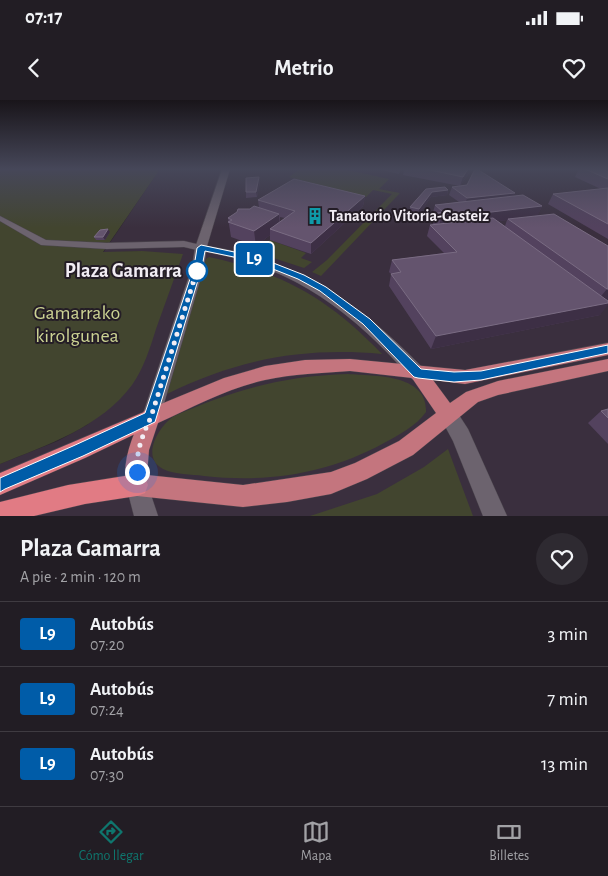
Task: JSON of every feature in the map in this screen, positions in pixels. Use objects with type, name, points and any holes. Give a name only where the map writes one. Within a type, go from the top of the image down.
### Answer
[{"type":"highway","points":[[0,484],[83,449],[151,417]]},
{"type":"highway","points":[[0,514],[48,500],[96,490],[137,485]]},
{"type":"main road","points":[[608,349],[481,376],[454,377],[333,365],[265,373],[230,383],[151,417],[141,438],[136,458],[137,485],[243,496],[331,483],[360,472],[406,448],[472,398],[498,388],[608,364]]},
{"type":"main road","points":[[418,374],[448,415]]},
{"type":"street","points":[[151,417],[198,267],[201,248],[220,188]]},
{"type":"street","points":[[0,218],[44,243],[107,246],[184,244],[264,262],[301,277],[323,289],[366,321],[418,374]]},
{"type":"street","points":[[448,415],[461,436],[495,516]]},
{"type":"street","points":[[137,485],[146,516]]},
{"type":"shaded area","points":[[147,188],[608,188],[608,516],[0,516],[0,464],[58,441],[87,425],[112,405],[142,251],[103,253]]},
{"type":"green space","name":"Gamarrako kirolgunea","points":[[0,188],[147,188],[103,252],[142,251],[183,254],[143,365],[132,385],[105,412],[54,442],[0,464]]},
{"type":"green space","points":[[333,188],[380,188],[400,193],[321,276],[312,272],[327,260],[392,194],[373,190],[366,197]]},
{"type":"green space","points":[[270,240],[306,253],[301,258],[312,262],[304,268],[255,252]]},
{"type":"green space","points":[[209,257],[260,271],[304,291],[324,303],[343,318],[382,354],[325,352],[272,358],[220,372],[167,394],[206,259]]},
{"type":"green space","points":[[348,374],[385,377],[409,384],[418,390],[424,400],[426,412],[407,430],[363,454],[319,469],[297,474],[274,477],[228,478],[183,474],[163,469],[156,464],[152,450],[154,442],[163,427],[174,416],[217,399],[259,386],[301,378]]},
{"type":"green space","points":[[448,449],[473,516],[310,516],[377,494],[424,467]]},
{"type":"building","points":[[246,188],[257,188],[256,192],[246,192]]},
{"type":"building","name":"Tanatorio Vitoria-Gasteiz","points":[[278,188],[333,188],[365,196],[311,243],[270,229],[295,211],[258,200]]},
{"type":"building","points":[[446,188],[448,190],[432,192],[419,209],[410,207],[426,189]]},
{"type":"building","points":[[454,188],[508,188],[515,193],[467,198]]},
{"type":"building","points":[[608,188],[608,224],[553,194]]},
{"type":"building","points":[[523,195],[542,206],[441,218],[436,213],[443,212],[435,205]]},
{"type":"building","points":[[254,206],[279,214],[254,231],[228,222],[232,220],[228,218],[237,212],[238,209],[250,209]]},
{"type":"building","points":[[554,214],[608,246],[608,289],[508,219]]},
{"type":"building","points":[[493,218],[608,301],[608,303],[436,336],[391,274],[401,272],[392,260],[457,252],[430,225]]},
{"type":"building","points":[[108,229],[103,237],[94,237],[100,230]]},
{"type":"building","points":[[608,409],[608,418],[601,411]]},
{"type":"bus line","name":"L9","points":[[0,484],[151,417],[198,267],[201,248],[256,259],[280,267],[323,289],[366,321],[395,348],[418,374],[454,377],[481,376],[608,349]]},
{"type":"place","name":"Tanatorio Vitoria-Gasteiz","points":[[315,216]]},
{"type":"place","name":"Plaza Gamarra","points":[[197,271]]},
{"type":"route","points":[[137,472],[136,458],[141,438],[151,417],[198,267],[197,271]]}]
